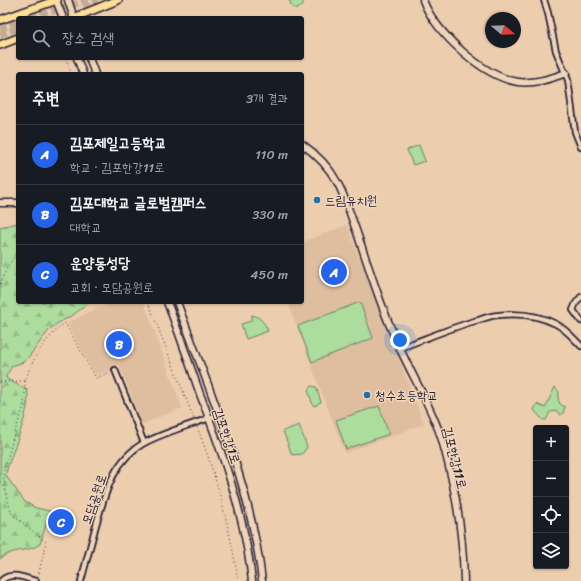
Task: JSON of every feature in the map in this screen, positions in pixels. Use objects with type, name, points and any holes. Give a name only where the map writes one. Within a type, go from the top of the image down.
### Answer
[{"type":"main road","points":[[21,16],[56,0]]},
{"type":"main road","points":[[78,16],[118,0]]},
{"type":"main road","points":[[0,20],[16,17]]},
{"type":"main road","points":[[0,45],[16,39]]},
{"type":"street","points":[[56,0],[61,16]]},
{"type":"street","points":[[68,0],[72,16]]},
{"type":"street","points":[[423,0],[424,5],[438,28],[475,63],[502,78],[518,82],[535,82],[566,73]]},
{"type":"street","points":[[544,0],[556,51],[566,73],[570,90],[575,132],[581,148]]},
{"type":"street","points":[[79,60],[83,72]]},
{"type":"street","points":[[90,60],[94,72]]},
{"type":"street","name":"김포한강11로","points":[[304,145],[329,170],[337,181],[393,333],[441,438],[450,475],[460,534],[464,581]]},
{"type":"street","points":[[0,203],[16,203]]},
{"type":"street","points":[[581,297],[573,310],[581,321]]},
{"type":"street","name":"김포한강1로","points":[[168,304],[209,418],[236,499],[244,528],[252,581]]},
{"type":"street","name":"김포한강1로","points":[[178,304],[233,457],[248,505],[254,530],[262,581]]},
{"type":"street","points":[[400,348],[465,324],[498,314],[535,316],[557,325],[581,346]]},
{"type":"street","points":[[115,370],[144,443]]},
{"type":"street","name":"모담공원로","points":[[81,581],[110,481],[121,462],[144,443],[218,415]]},
{"type":"street","points":[[1,581],[5,577],[14,576],[37,581]]},
{"type":"path","points":[[67,60],[70,72]]},
{"type":"path","points":[[0,284],[9,265],[16,256]]},
{"type":"path","points":[[149,304],[219,489],[233,550],[238,581]]},
{"type":"path","points":[[37,581],[46,542],[12,514],[7,498],[3,475],[15,431],[23,409],[25,381],[29,366],[54,331],[65,323],[96,378],[115,370]]},
{"type":"path","points":[[0,382],[25,381]]},
{"type":"shaded area","points":[[347,225],[424,424],[345,453],[289,304],[304,304],[304,241]]},
{"type":"shaded area","points":[[110,304],[145,304],[182,408],[142,424],[119,365],[98,375],[95,374],[67,323]]},
{"type":"green space","points":[[289,0],[304,0],[302,6],[297,9],[292,7]]},
{"type":"green space","points":[[419,145],[425,161],[413,165],[407,150]]},
{"type":"green space","points":[[16,223],[16,304],[87,304],[49,330],[27,359],[12,366],[6,376],[7,379],[27,390],[28,397],[25,417],[6,476],[25,502],[36,508],[50,511],[40,544],[30,549],[9,553],[0,559],[0,227]]},
{"type":"green space","points":[[360,302],[373,338],[312,362],[298,326]]},
{"type":"green space","points":[[252,315],[262,321],[268,331],[246,339],[241,324],[251,321]]},
{"type":"green space","points":[[311,386],[316,387],[321,402],[316,406],[313,405],[308,390]]},
{"type":"green space","points":[[555,387],[559,392],[558,399],[560,404],[565,407],[563,413],[560,415],[557,411],[550,412],[546,420],[543,420],[534,410],[537,404],[545,408]]},
{"type":"green space","points":[[379,406],[389,434],[346,449],[336,420]]},
{"type":"green space","points":[[299,425],[307,447],[302,454],[292,455],[283,431]]},
{"type":"tunnel","points":[[37,16],[87,0]]},
{"type":"tunnel","points":[[83,5],[98,0]]},
{"type":"tunnel","points":[[0,29],[16,23]]},
{"type":"tunnel","points":[[0,35],[16,29]]},
{"type":"place","name":"드림유치원","points":[[317,200]]},
{"type":"place","name":"김포제일고등학교","points":[[334,272]]},
{"type":"place","name":"김포대학교 글로벌캠퍼스","points":[[119,344]]},
{"type":"place","name":"청수초등학교","points":[[367,395]]},
{"type":"place","name":"운양동성당","points":[[61,522]]}]
